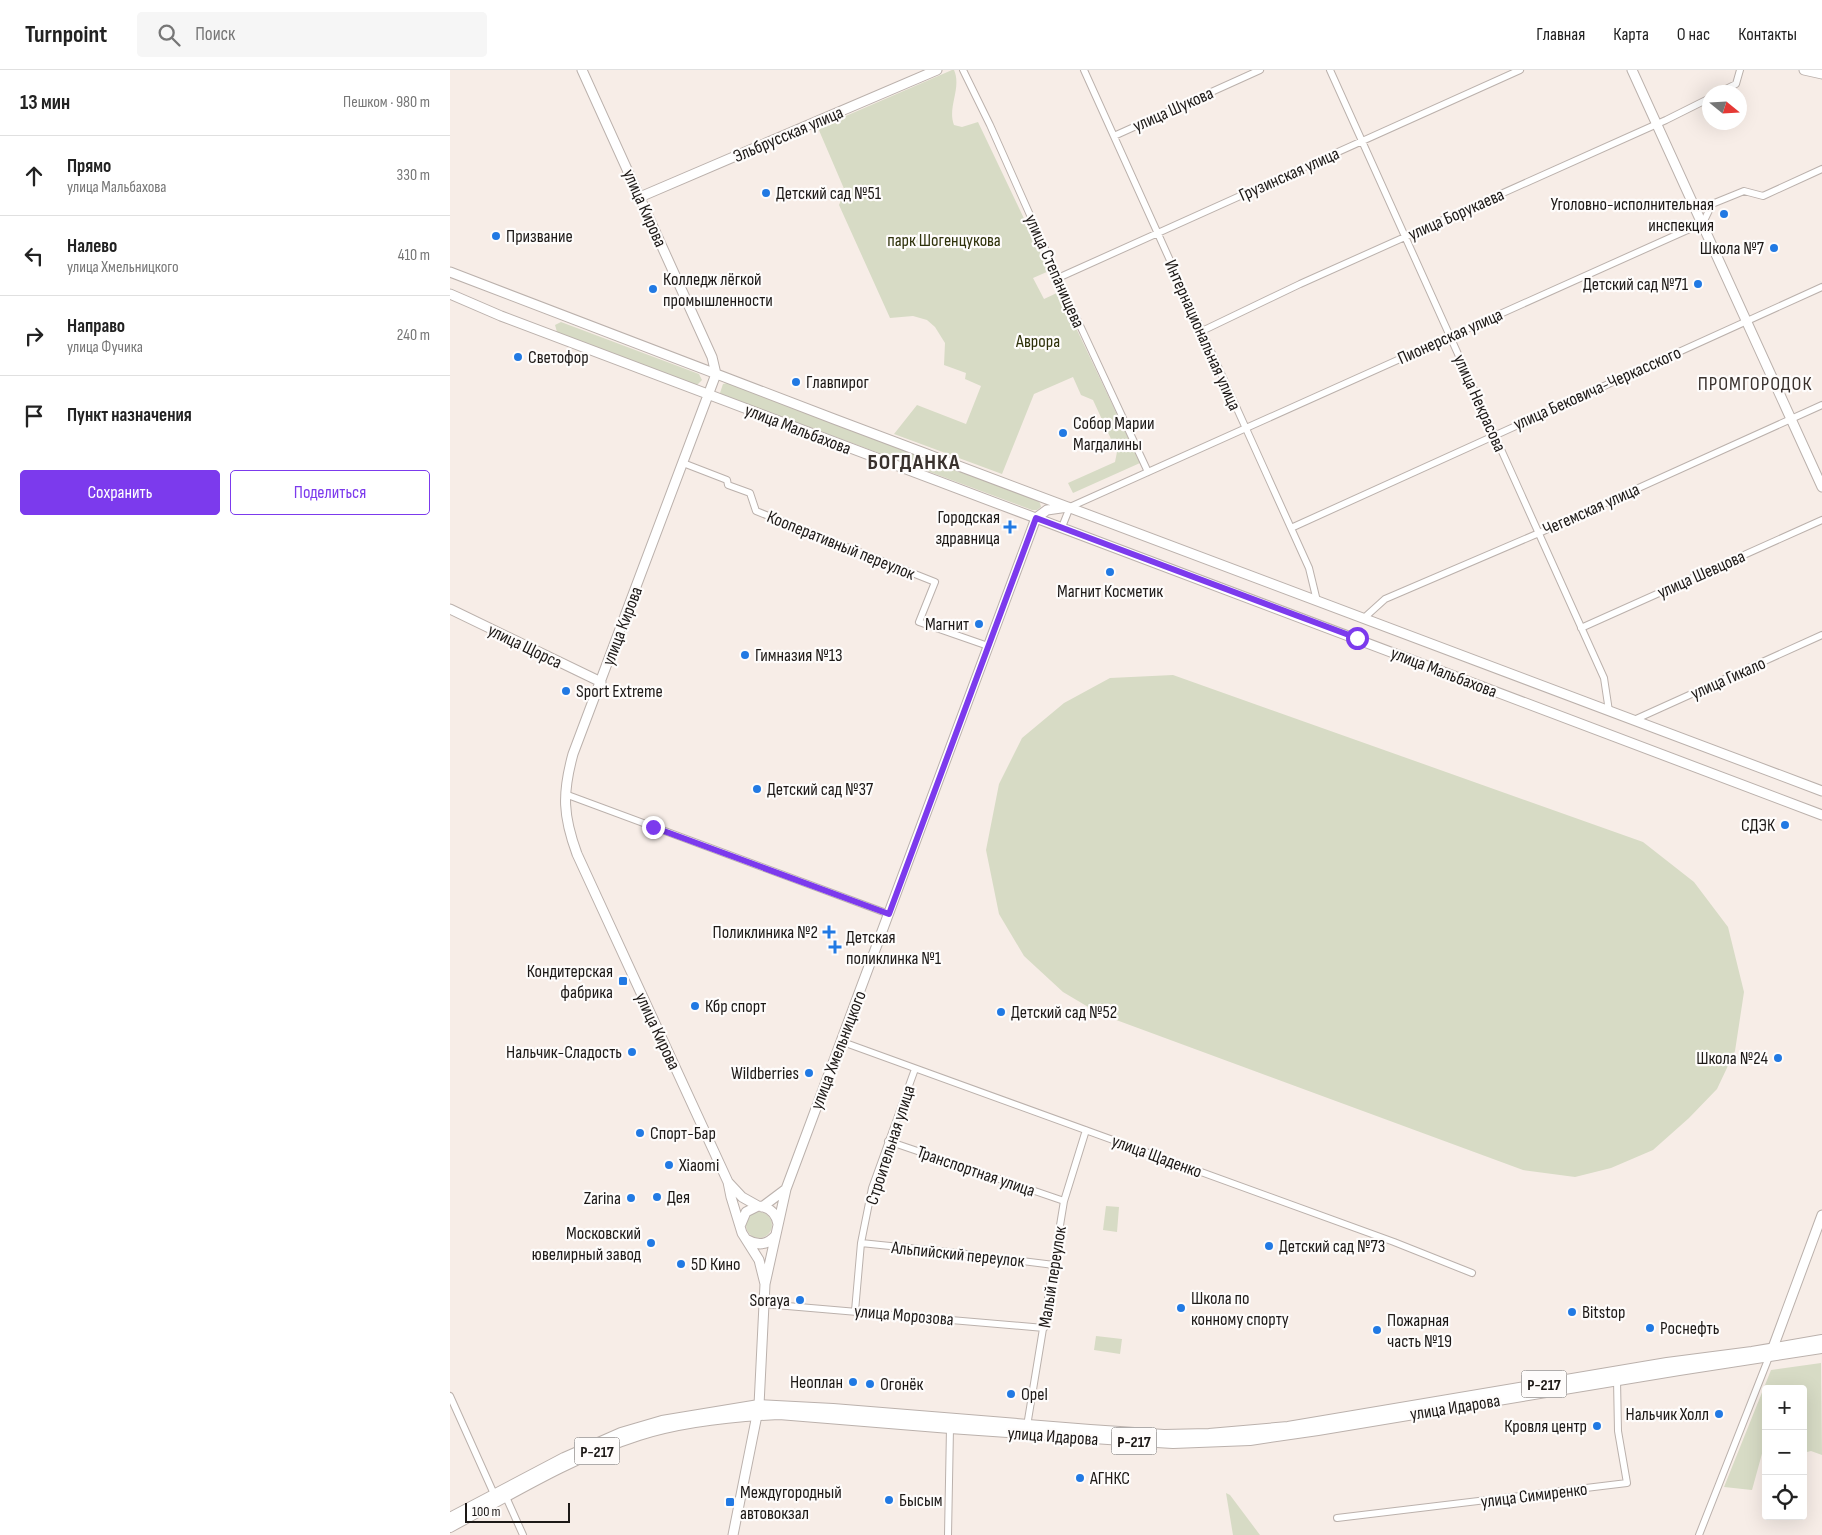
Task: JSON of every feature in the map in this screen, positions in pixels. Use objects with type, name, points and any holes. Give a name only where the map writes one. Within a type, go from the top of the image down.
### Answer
[{"type":"main road","name":"улица Кирова","points":[[582,70],[712,357],[716,374],[601,682],[572,754],[565,794],[566,822],[577,854],[728,1182]]},
{"type":"main road","name":"Эльбрусская улица","points":[[640,197],[937,70]]},
{"type":"main road","points":[[1632,70],[1748,320],[1822,487]]},
{"type":"main road","points":[[1804,70],[1822,74]]},
{"type":"main road","name":"улица Мальбахова","points":[[450,272],[1822,791]]},
{"type":"main road","name":"улица Мальбахова","points":[[450,294],[501,316],[871,457],[1062,527],[1822,815]]},
{"type":"main road","points":[[1045,498],[1047,510]]},
{"type":"main road","points":[[1036,518],[1047,510],[1070,507]]},
{"type":"main road","name":"улица Хмельницкого","points":[[765,1284],[786,1189],[1036,518]]},
{"type":"main road","name":"улица Щорса","points":[[450,609],[601,682]]},
{"type":"main road","points":[[728,1182],[742,1197],[774,1214],[776,1231],[764,1243],[755,1244],[747,1240]]},
{"type":"main road","points":[[728,1182],[742,1233],[759,1260],[765,1284],[759,1410],[733,1535]]},
{"type":"main road","points":[[740,1224],[746,1212],[760,1207],[786,1189]]},
{"type":"main road","points":[[1771,1353],[1821,1220]]},
{"type":"main road","name":"улица Идарова","points":[[450,1527],[594,1452],[640,1435],[759,1410],[778,1414],[950,1428],[1173,1443],[1250,1440],[1771,1353],[1822,1340]]},
{"type":"main road","name":"улица Идарова","points":[[450,1518],[564,1458],[621,1433],[662,1421],[759,1410],[833,1409],[1027,1426],[1164,1434],[1209,1434],[1269,1430],[1667,1363],[1822,1348]]},
{"type":"street","name":"улица Степанищева","points":[[963,70],[990,125],[1058,278],[1148,472]]},
{"type":"street","name":"Интернациональная улица","points":[[1084,70],[1309,568],[1318,601]]},
{"type":"street","name":"улица Шукова","points":[[1114,136],[1260,70]]},
{"type":"street","name":"улица Некрасова","points":[[1330,70],[1407,237],[1604,678],[1609,711]]},
{"type":"street","name":"Грузинская улица","points":[[1058,278],[1520,70]]},
{"type":"street","points":[[1734,85],[1740,70]]},
{"type":"street","name":"улица Борукаева","points":[[1202,330],[1702,102]]},
{"type":"street","points":[[1703,223],[1712,204],[1744,191],[1764,196],[1822,169]]},
{"type":"street","name":"Пионерская улица","points":[[1070,507],[1703,223]]},
{"type":"street","name":"улица Бековича-Черкасского","points":[[1290,528],[1822,287]]},
{"type":"street","name":"Чегемская улица","points":[[1364,618],[1385,599],[1538,533],[1822,405]]},
{"type":"street","name":"Кооперативный переулок","points":[[683,463],[727,480],[728,485],[750,493],[756,511],[935,582],[919,622],[988,646]]},
{"type":"street","points":[[1062,527],[1070,507]]},
{"type":"street","name":"улица Шевцова","points":[[1581,628],[1822,520]]},
{"type":"street","name":"улица Гикало","points":[[1634,720],[1822,636]]},
{"type":"street","points":[[565,794],[889,914]]},
{"type":"street","name":"улица Щаденко","points":[[840,1041],[1394,1242],[1472,1273]]},
{"type":"street","name":"Строительная улица","points":[[856,1311],[861,1243],[872,1188],[915,1069]]},
{"type":"street","name":"Малый переулок","points":[[1027,1426],[1064,1201],[1086,1130]]},
{"type":"street","name":"Транспортная улица","points":[[888,1141],[1064,1201]]},
{"type":"street","name":"Альпийский переулок","points":[[861,1243],[1054,1265]]},
{"type":"street","name":"улица Морозова","points":[[764,1304],[1044,1328]]},
{"type":"street","points":[[1699,1535],[1771,1353]]},
{"type":"street","name":"улица Симиренко","points":[[1337,1518],[1627,1483],[1618,1431],[1616,1380]]},
{"type":"street","points":[[450,1396],[494,1494]]},
{"type":"street","points":[[948,1535],[950,1428]]},
{"type":"street","points":[[506,1498],[523,1535]]},
{"type":"green space","name":"парк Шогенцукова","points":[[954,70],[956,77],[952,111],[954,125],[962,127],[978,122],[1049,271],[1033,278],[1044,299],[1059,292],[1140,463],[1073,493],[1068,483],[1115,462],[1117,452],[1093,400],[1081,395],[1073,377],[1034,394],[1002,474],[894,434],[917,405],[966,424],[981,386],[965,379],[966,373],[944,365],[945,343],[935,327],[927,320],[913,316],[890,318],[839,205],[845,191],[818,128]]},
{"type":"green space","points":[[561,322],[699,374],[702,380],[697,385],[557,332],[555,325]]},
{"type":"green space","points":[[727,383],[1037,500],[1041,507],[1037,510],[1032,510],[723,395],[720,393],[723,384]]},
{"type":"green space","points":[[1173,675],[1643,842],[1694,882],[1728,927],[1744,992],[1735,1051],[1717,1089],[1689,1118],[1653,1150],[1611,1168],[1575,1177],[1523,1170],[1100,1014],[1063,992],[1024,956],[999,914],[986,850],[999,784],[1022,738],[1064,703],[1110,678]]},
{"type":"green space","points":[[1106,1206],[1119,1207],[1117,1232],[1103,1230]]},
{"type":"green space","points":[[759,1212],[768,1216],[772,1225],[768,1234],[759,1238],[750,1234],[746,1225],[750,1216]]},
{"type":"green space","points":[[1096,1336],[1122,1339],[1120,1354],[1094,1350]]},
{"type":"green space","points":[[1821,1363],[1822,1455],[1811,1451],[1807,1452],[1807,1385],[1765,1385],[1771,1370]]},
{"type":"green space","points":[[1762,1392],[1762,1454],[1752,1490],[1724,1487]]},
{"type":"green space","points":[[1226,1493],[1230,1495],[1260,1535],[1233,1535]]},
{"type":"place","name":"Детский сад №51","points":[[766,193]]},
{"type":"place","name":"Уголовно-исполнительная инспекция","points":[[1724,214]]},
{"type":"place","name":"Призвание","points":[[496,236]]},
{"type":"place","name":"Школа №7","points":[[1774,248]]},
{"type":"place","name":"Детский сад №71","points":[[1698,284]]},
{"type":"place","name":"Колледж лёгкой промышленности","points":[[653,289]]},
{"type":"place","name":"Светофор","points":[[518,357]]},
{"type":"place","name":"Главпирог","points":[[796,382]]},
{"type":"place","name":"Собор Марии Магдалины","points":[[1063,433]]},
{"type":"place","name":"Городская здравница","points":[[1010,527]]},
{"type":"place","name":"Магнит Косметик","points":[[1110,572]]},
{"type":"place","name":"Магнит","points":[[979,624]]},
{"type":"place","name":"Гимназия №13","points":[[745,655]]},
{"type":"place","name":"Sport Extreme","points":[[566,691]]},
{"type":"place","name":"Детский сад №37","points":[[757,789]]},
{"type":"place","name":"СДЭК","points":[[1785,825]]},
{"type":"place","name":"Поликлиника №2","points":[[829,932]]},
{"type":"place","name":"Детская поликлинка №1","points":[[835,947]]},
{"type":"place","name":"Кондитерская фабрика","points":[[623,981]]},
{"type":"place","name":"Кбр спорт","points":[[695,1006]]},
{"type":"place","name":"Детский сад №52","points":[[1001,1012]]},
{"type":"place","name":"Нальчик-Сладость","points":[[632,1052]]},
{"type":"place","name":"Школа №24","points":[[1778,1058]]},
{"type":"place","name":"Wildberries","points":[[809,1073]]},
{"type":"place","name":"Спорт-Бар","points":[[640,1133]]},
{"type":"place","name":"Xiaomi","points":[[669,1165]]},
{"type":"place","name":"Дея","points":[[657,1197]]},
{"type":"place","name":"Zarina","points":[[631,1198]]},
{"type":"place","name":"Московский ювелирный завод","points":[[651,1243]]},
{"type":"place","name":"Детский сад №73","points":[[1269,1246]]},
{"type":"place","name":"5D Кино","points":[[681,1264]]},
{"type":"place","name":"Soraya","points":[[800,1300]]},
{"type":"place","name":"Школа по конному спорту","points":[[1181,1308]]},
{"type":"place","name":"Bitstop","points":[[1572,1312]]},
{"type":"place","name":"Роснефть","points":[[1650,1328]]},
{"type":"place","name":"Пожарная часть №19","points":[[1377,1330]]},
{"type":"place","name":"Неоплан","points":[[853,1382]]},
{"type":"place","name":"Огонёк","points":[[870,1384]]},
{"type":"place","name":"Opel","points":[[1011,1394]]},
{"type":"place","name":"Нальчик Холл","points":[[1719,1414]]},
{"type":"place","name":"Кровля центр","points":[[1597,1426]]},
{"type":"place","name":"АГНКС","points":[[1080,1478]]},
{"type":"place","name":"Бысым","points":[[889,1500]]},
{"type":"place","name":"Междугородный автовокзал","points":[[730,1502]]},
{"type":"district","name":"ПРОМГОРОДОК","points":[[1755,383]]},
{"type":"district","name":"БОГДАНКА","points":[[914,461]]},
{"type":"route","points":[[653,827],[889,914],[1036,518],[1357,638]]},
{"type":"park label","name":"Аврора","points":[[1038,341]]}]
